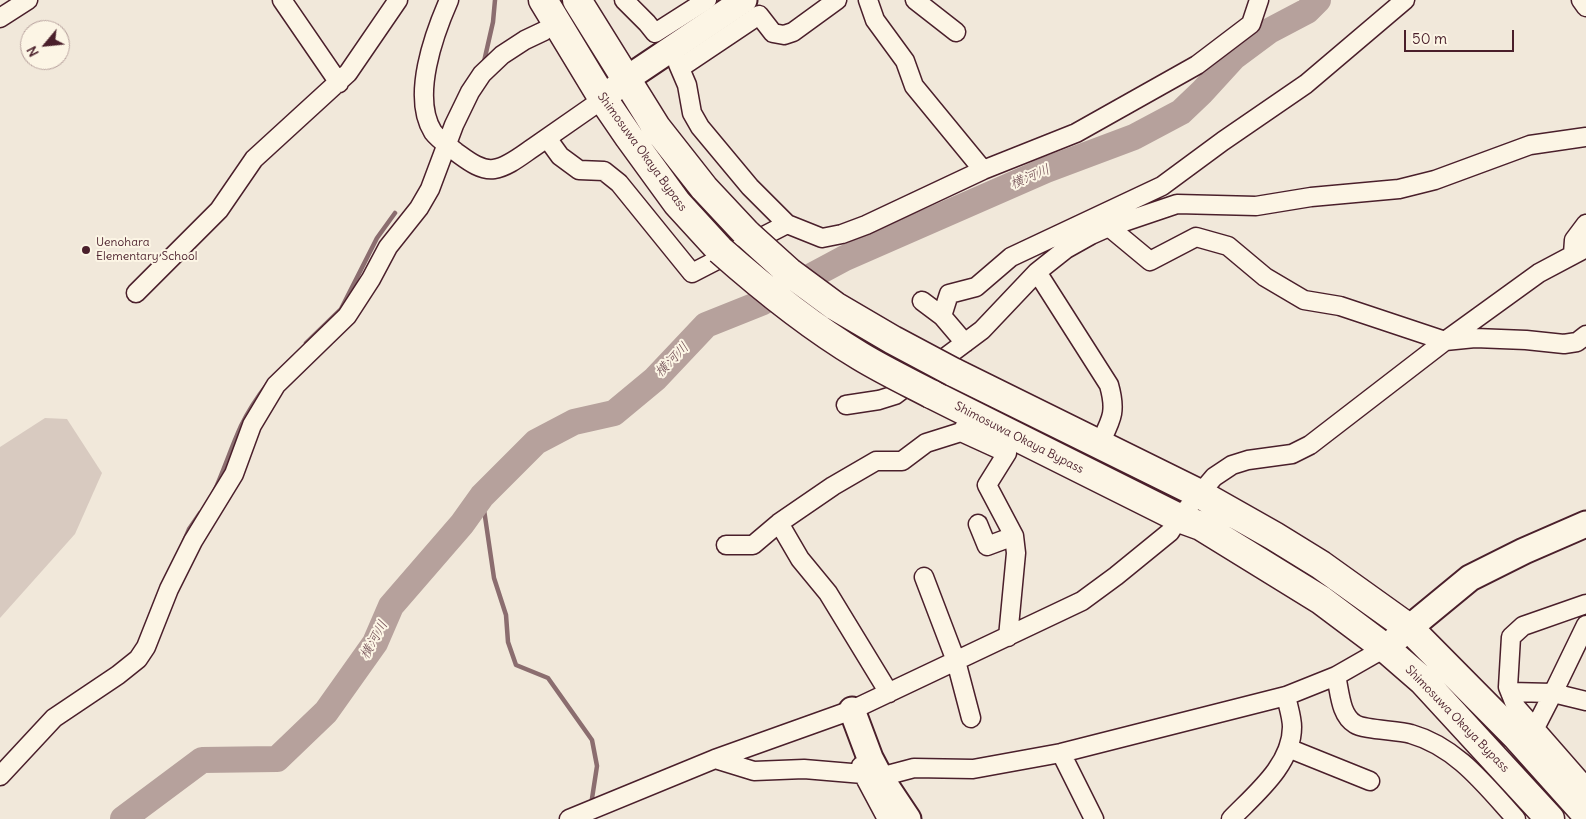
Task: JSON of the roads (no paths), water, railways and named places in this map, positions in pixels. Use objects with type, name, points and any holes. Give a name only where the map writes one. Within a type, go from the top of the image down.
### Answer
[{"type":"highway","name":"Shimosuwa Okaya Bypass","points":[[543,0],[602,99],[678,203],[720,250],[764,288],[818,329],[861,357],[931,394],[967,424],[1201,526],[1322,600],[1385,648],[1423,681],[1550,819]]},
{"type":"highway","name":"Shimosuwa Okaya Bypass","points":[[589,1],[626,80],[662,135],[704,188],[748,235],[790,272],[835,306],[893,340],[953,372],[1198,493],[1321,565],[1409,628],[1516,736],[1586,814]]},
{"type":"street","points":[[0,18],[28,0]]},
{"type":"street","points":[[282,0],[339,82]]},
{"type":"street","points":[[136,293],[219,210],[254,158],[348,72],[398,0]]},
{"type":"street","points":[[449,0],[436,31],[428,64],[424,102],[427,117],[434,133],[447,145],[473,164],[493,169],[514,160],[602,99],[626,80],[744,0]]},
{"type":"street","points":[[624,0],[657,36],[707,0]]},
{"type":"street","points":[[837,0],[793,32],[784,35],[773,33],[759,15],[679,66],[687,85],[692,113],[700,127],[750,187],[787,224],[822,238],[842,234],[866,225],[983,170],[1076,133],[1197,65],[1250,24],[1259,0]]},
{"type":"street","points":[[868,0],[875,20],[905,60],[914,86],[983,170]]},
{"type":"street","points":[[915,0],[956,32]]},
{"type":"street","points":[[942,316],[949,294],[976,287],[1012,257],[1162,186],[1223,140],[1306,84],[1405,0]]},
{"type":"street","points":[[1581,0],[1586,7]]},
{"type":"street","points":[[0,776],[54,718],[118,675],[138,659],[146,647],[169,588],[193,541],[234,474],[252,425],[276,385],[347,316],[371,279],[388,246],[419,208],[430,189],[454,125],[466,100],[482,74],[502,56],[525,40],[544,32]]},
{"type":"street","points":[[846,405],[879,400],[895,395],[982,330],[1037,272],[1066,249],[1109,227],[1177,204],[1256,206],[1311,197],[1399,189],[1435,180],[1530,145],[1586,137]]},
{"type":"street","points":[[546,138],[560,156],[579,170],[604,171],[619,183],[692,273],[787,224]]},
{"type":"street","points":[[569,819],[606,811],[715,759],[849,710],[889,693],[1082,601],[1170,532],[1198,493],[1214,477],[1232,465],[1248,460],[1292,454],[1310,445],[1445,340],[1539,273],[1580,251],[1574,240],[1586,224]]},
{"type":"street","points":[[1109,227],[1150,261],[1196,237],[1228,246],[1265,277],[1304,300],[1340,306],[1445,340],[1475,338],[1564,344],[1577,342],[1586,335]]},
{"type":"street","points":[[1037,272],[1109,385],[1113,400],[1113,415],[1099,445]]},
{"type":"street","points":[[922,301],[942,316],[965,343]]},
{"type":"street","points":[[726,545],[753,545],[779,523],[833,486],[876,461],[902,461],[926,443],[967,424],[1007,453],[987,485],[1014,536],[1016,554],[1008,637]]},
{"type":"street","points":[[779,523],[800,559],[828,593],[889,693]]},
{"type":"street","points":[[978,524],[987,546],[1014,536]]},
{"type":"street","points":[[715,759],[754,771],[804,769],[871,775],[914,768],[973,769],[1060,753],[1286,696],[1336,676],[1385,648],[1470,578],[1524,551],[1586,524]]},
{"type":"street","points":[[924,577],[956,661],[971,718]]},
{"type":"street","points":[[1586,604],[1523,626],[1511,637],[1508,687],[1516,707],[1586,788]]},
{"type":"street","points":[[1534,730],[1586,626]]},
{"type":"street","points":[[1336,676],[1347,717],[1356,725],[1411,734],[1433,743],[1456,756],[1489,796],[1516,819]]},
{"type":"street","points":[[1510,692],[1552,693],[1586,701]]},
{"type":"street","points":[[1231,819],[1273,773],[1288,748],[1292,727],[1286,696]]},
{"type":"street","points":[[849,710],[870,758],[871,775],[887,819]]},
{"type":"street","points":[[1288,748],[1370,781]]},
{"type":"street","points":[[1060,753],[1088,817]]},
{"type":"street","points":[[871,775],[908,819]]},
{"type":"waterway","points":[[483,66],[493,22],[495,0]]},
{"type":"waterway","name":"横河川","points":[[123,819],[202,760],[277,759],[326,712],[375,643],[391,606],[462,524],[482,496],[536,442],[574,422],[614,413],[655,379],[706,325],[761,303],[845,258],[1046,170],[1134,137],[1181,112],[1234,57],[1269,31],[1307,11],[1318,0]]},
{"type":"waterway","points":[[306,343],[341,309],[377,238],[395,213]]},
{"type":"waterway","points":[[214,492],[237,434],[253,404],[268,383]]},
{"type":"waterway","points":[[482,496],[494,578],[506,615],[508,642],[516,665],[548,678],[592,740],[597,766],[591,805]]},
{"type":"waterway","points":[[184,541],[189,529],[200,513]]},
{"type":"place","name":"Uenohara Elementary School","points":[[86,250]]}]
